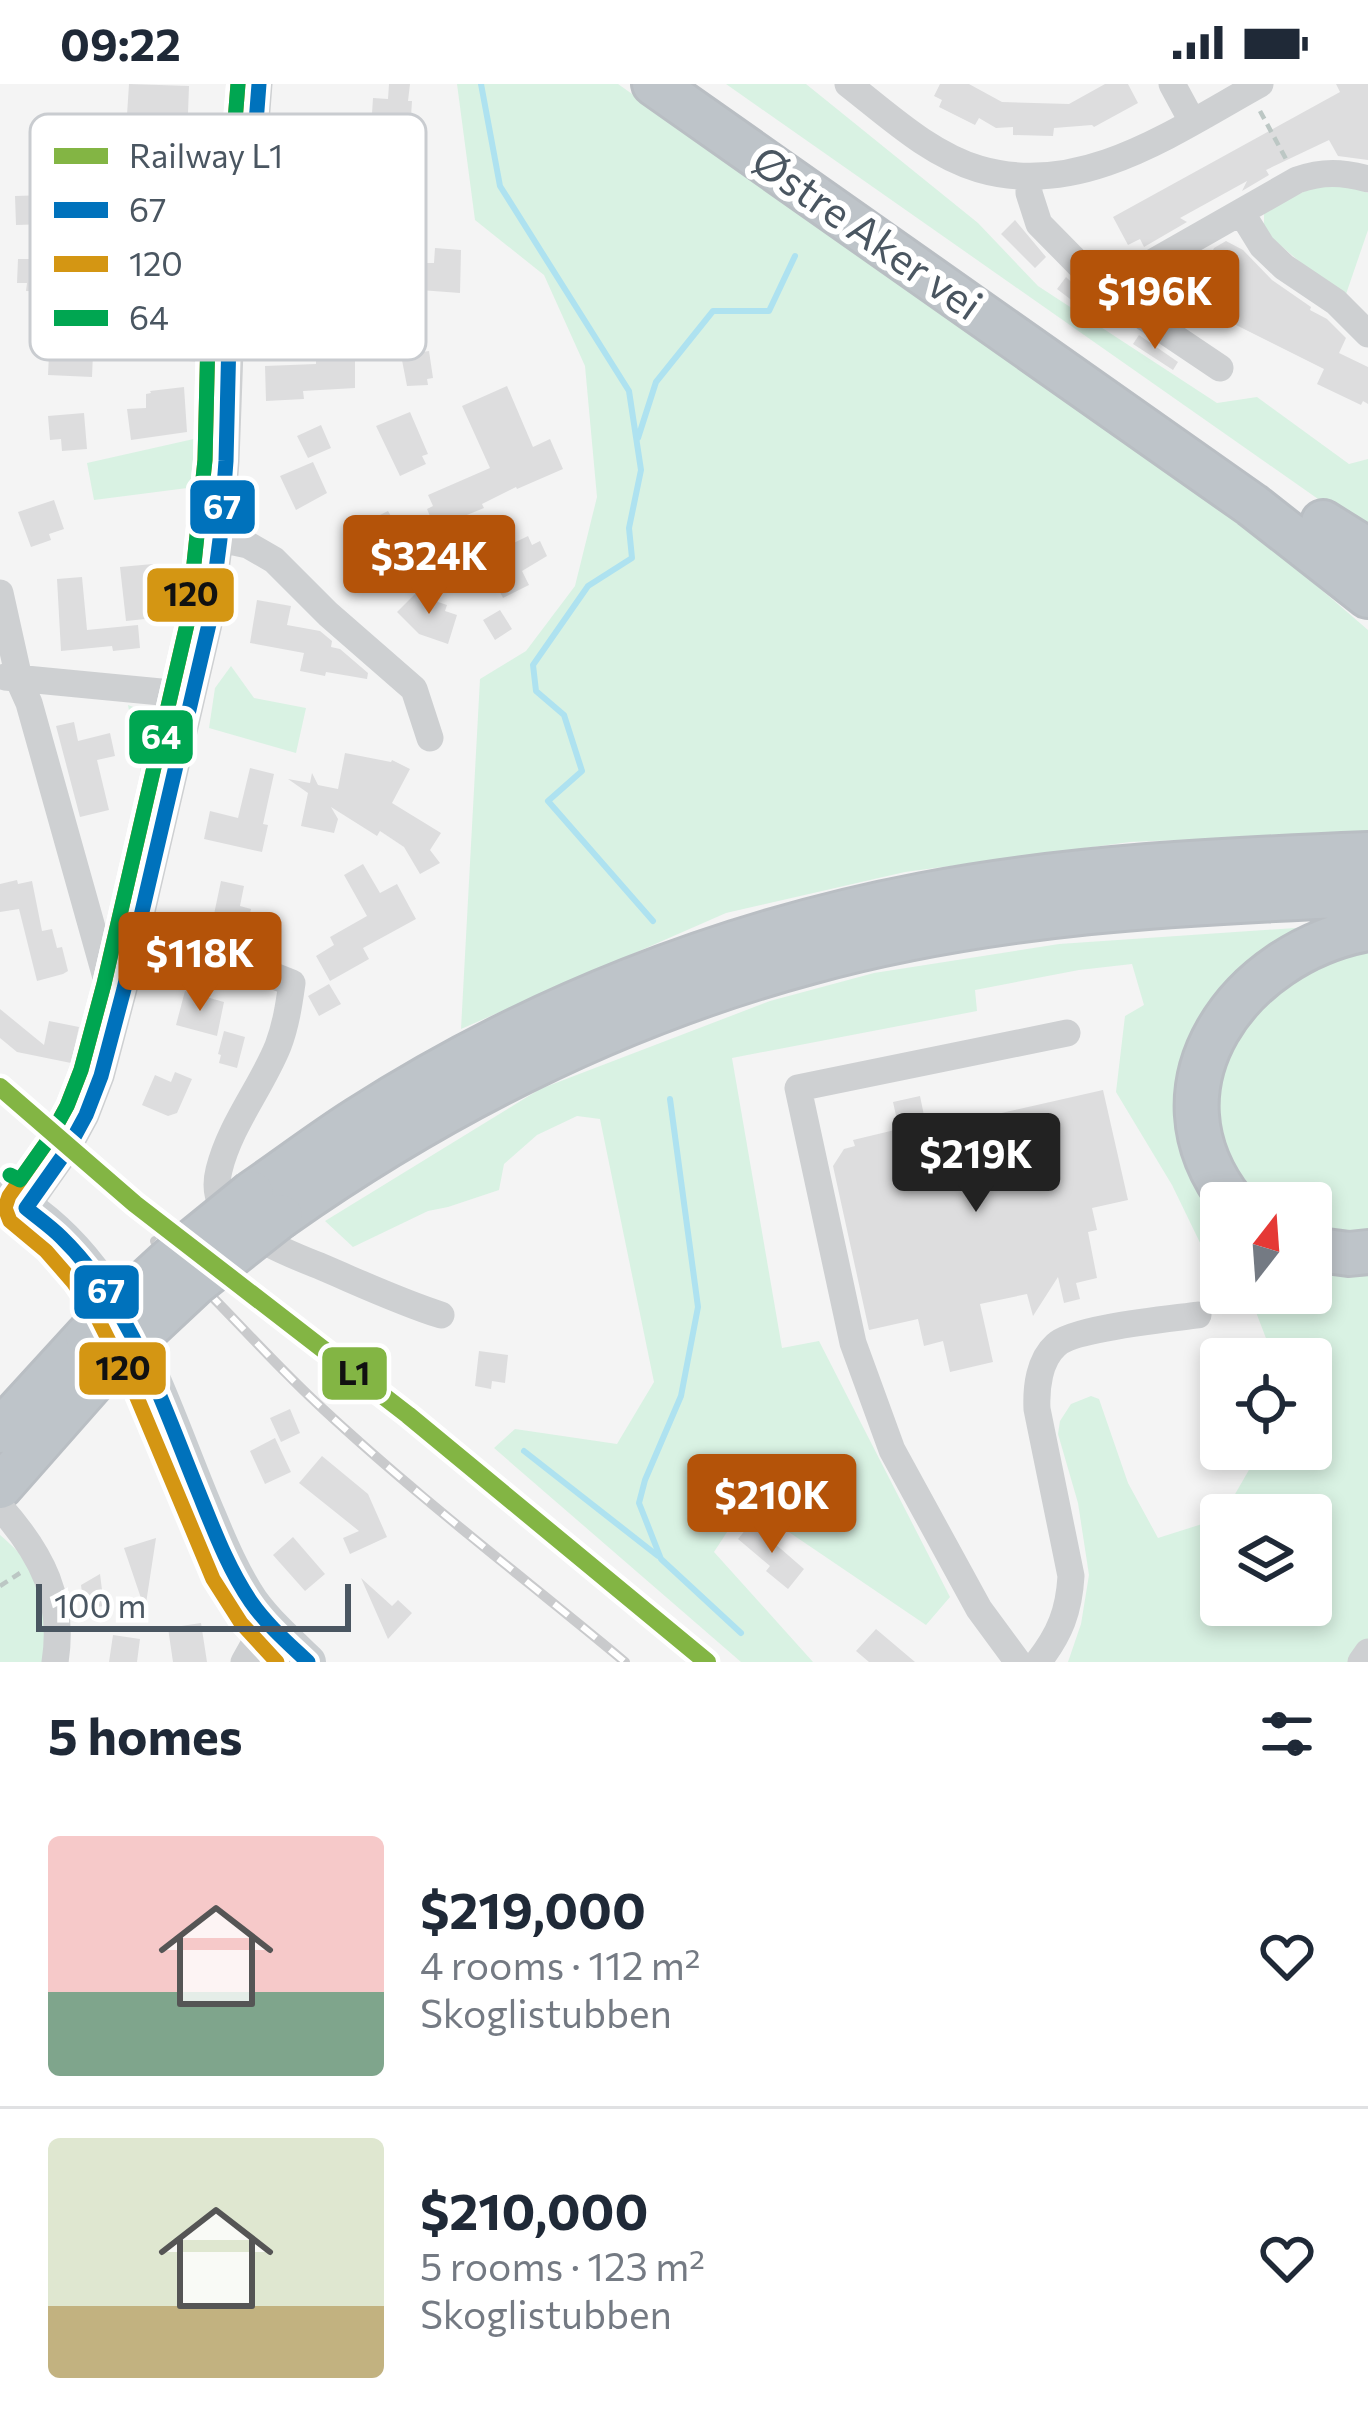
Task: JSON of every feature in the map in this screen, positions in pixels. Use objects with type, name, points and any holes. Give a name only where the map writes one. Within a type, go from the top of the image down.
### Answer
[{"type":"highway","name":"Østre Aker vei","points":[[654,84],[1203,470],[1368,596]]},
{"type":"highway","name":"Østre Aker vei","points":[[703,84],[1323,522],[1368,566]]},
{"type":"highway","points":[[1323,522],[1368,550]]},
{"type":"highway","points":[[0,1431],[96,1353],[196,1283],[266,1204],[357,1120],[481,1049],[604,991],[732,943],[863,908],[980,886],[1197,863],[1368,854]]},
{"type":"highway","points":[[266,1204],[379,1149],[498,1082],[617,1026],[744,981],[872,947],[1005,923],[1157,905],[1368,895]]},
{"type":"highway","points":[[1219,1182],[1198,1139],[1196,1090],[1214,1036],[1240,998],[1278,967],[1324,943],[1368,929]]},
{"type":"highway","points":[[1332,1252],[1368,1252]]},
{"type":"highway","points":[[0,1487],[96,1353]]},
{"type":"main road","points":[[13,1201],[51,1225],[121,1314],[228,1562],[266,1621],[308,1662]]},
{"type":"street","points":[[256,114],[259,84]]},
{"type":"street","points":[[848,84],[924,142],[977,168],[1029,177],[1091,169],[1135,152],[1255,87]]},
{"type":"street","points":[[1172,84],[1192,122]]},
{"type":"street","points":[[1104,290],[1297,180],[1319,172],[1345,172],[1368,179]]},
{"type":"street","points":[[1029,177],[1039,224],[1104,290],[1220,368]]},
{"type":"street","points":[[1241,212],[1262,246],[1336,302],[1368,334]]},
{"type":"street","points":[[13,1201],[56,1169],[78,1129],[101,1076],[124,989],[209,624],[220,539],[230,360]]},
{"type":"street","points":[[220,539],[248,545],[274,560],[414,688],[430,738]]},
{"type":"street","points":[[0,593],[10,678],[107,981],[124,989]]},
{"type":"street","points":[[10,678],[192,695]]},
{"type":"street","points":[[136,941],[221,956],[292,983],[279,1044],[220,1168],[217,1193],[224,1208],[250,1231],[294,1257],[442,1315]]},
{"type":"street","points":[[1018,1662],[979,1609],[892,1450],[853,1342],[798,1088],[1067,1033]]},
{"type":"street","points":[[1038,1662],[1064,1624],[1071,1576],[1037,1409],[1036,1388],[1048,1355],[1057,1343],[1076,1335],[1198,1315]]},
{"type":"street","points":[[0,1507],[25,1538],[54,1596],[59,1631],[55,1662]]},
{"type":"street","points":[[244,1662],[266,1621]]},
{"type":"street","points":[[1361,1662],[1368,1652]]},
{"type":"path","points":[[1255,87],[1297,180]]},
{"type":"green space","points":[[457,84],[618,84],[1259,536],[1368,630],[1368,832],[1130,842],[905,872],[726,913],[461,1029],[480,679],[526,651],[575,586],[597,497],[585,366],[544,275],[475,220]]},
{"type":"green space","points":[[726,84],[806,84],[978,223],[1038,286],[1217,403],[1257,397],[1349,464],[1368,459],[1368,534]]},
{"type":"green space","points":[[1346,185],[1368,193],[1368,230],[1344,300],[1264,231],[1264,210],[1312,188]]},
{"type":"green space","points":[[207,436],[203,486],[94,500],[87,463]]},
{"type":"green space","points":[[231,666],[254,698],[306,708],[296,753],[209,728],[215,688]]},
{"type":"green space","points":[[128,705],[143,712],[157,731],[145,793]]},
{"type":"green space","points":[[1368,925],[1368,1662],[1068,1662],[1081,1624],[1089,1575],[1078,1503],[1058,1434],[1071,1404],[1091,1396],[1099,1399],[1128,1483],[1158,1538],[1200,1525],[1200,1626],[1332,1626],[1332,1494],[1235,1494],[1249,1470],[1332,1470],[1332,1338],[1266,1338],[1257,1314],[1332,1314],[1332,1182],[1200,1182],[1200,1243],[1172,1185],[1116,1092],[1125,1016],[1144,1005],[1132,964],[975,990],[977,1011],[732,1058],[782,1348],[819,1341],[950,1597],[926,1625],[746,1503],[714,1552],[813,1662],[741,1662],[494,1448],[515,1429],[617,1444],[654,1382],[600,1119],[577,1116],[537,1135],[504,1164],[499,1190],[428,1211],[353,1247],[325,1221],[540,1089],[770,1001],[874,973],[1059,944]]},
{"type":"green space","points":[[0,1535],[28,1563],[49,1599],[53,1624],[42,1662],[0,1662]]},
{"type":"building","points":[[129,84],[189,86],[188,113],[208,114],[127,114]]},
{"type":"building","points":[[389,84],[410,84],[411,114],[372,114],[373,98],[388,99]]},
{"type":"building","points":[[940,84],[969,84],[1002,102],[1069,104],[1105,84],[1128,84],[1138,103],[1094,127],[1054,128],[1053,136],[1013,135],[1013,127],[996,128],[979,118],[975,125],[939,107],[942,100],[934,96]]},
{"type":"building","points":[[1336,84],[1368,84],[1368,160],[1338,156],[1329,140],[1266,170],[1269,175],[1242,191],[1247,181],[1180,218],[1187,222],[1144,247],[1140,239],[1128,245],[1113,217],[1340,92]]},
{"type":"building","points":[[15,196],[30,196],[30,225],[16,225]]},
{"type":"building","points":[[1015,220],[1046,257],[1035,268],[1001,234]]},
{"type":"building","points":[[1226,241],[1243,250],[1272,280],[1346,338],[1339,353],[1368,367],[1368,404],[1317,384],[1324,369],[1178,291],[1194,260],[1208,252],[1210,256]]},
{"type":"building","points":[[435,248],[461,250],[460,293],[426,290],[426,263],[434,263]]},
{"type":"building","points":[[18,259],[30,259],[30,291],[26,291],[27,283],[17,283]]},
{"type":"building","points":[[1066,277],[1101,310],[1095,318],[1057,289]]},
{"type":"building","points":[[1139,335],[1178,362],[1173,370],[1133,344]]},
{"type":"building","points":[[426,351],[433,378],[427,379],[428,385],[407,386],[402,360],[426,360]]},
{"type":"building","points":[[49,360],[93,360],[92,377],[48,375]]},
{"type":"building","points":[[316,360],[355,360],[355,388],[303,391],[304,399],[266,401],[265,366],[316,364]]},
{"type":"building","points":[[507,386],[533,447],[550,439],[563,469],[435,528],[427,509],[433,506],[428,495],[490,468],[462,406]]},
{"type":"building","points":[[184,387],[187,432],[131,440],[127,409],[146,408],[150,391]]},
{"type":"building","points":[[410,412],[428,454],[422,456],[426,464],[400,476],[376,426]]},
{"type":"building","points":[[84,413],[87,449],[62,451],[61,439],[50,440],[48,416]]},
{"type":"building","points":[[321,425],[331,448],[308,458],[297,436]]},
{"type":"building","points":[[313,462],[327,493],[296,510],[280,476]]},
{"type":"building","points":[[54,500],[64,529],[31,547],[18,512]]},
{"type":"building","points":[[388,511],[397,527],[388,532],[402,559],[377,573],[356,535],[365,530],[362,524]]},
{"type":"building","points":[[528,536],[532,545],[540,541],[547,556],[522,571],[529,585],[503,598],[483,558]]},
{"type":"building","points":[[153,564],[159,583],[174,582],[174,616],[126,621],[120,567]]},
{"type":"building","points":[[82,577],[87,630],[138,625],[140,648],[61,651],[57,579]]},
{"type":"building","points":[[423,586],[447,605],[445,611],[457,615],[448,644],[419,634],[397,612]]},
{"type":"building","points":[[257,600],[291,606],[287,625],[320,631],[332,641],[331,647],[368,673],[367,679],[300,671],[304,653],[250,643]]},
{"type":"building","points":[[500,610],[512,629],[495,640],[483,620]]},
{"type":"building","points":[[74,722],[78,741],[110,733],[115,756],[97,760],[109,810],[80,817],[56,726]]},
{"type":"building","points":[[345,753],[392,760],[410,769],[392,803],[441,833],[430,850],[440,863],[420,874],[404,847],[331,807],[338,819],[334,833],[301,826],[308,793],[288,779],[310,783],[312,773],[318,785],[338,789]]},
{"type":"building","points":[[250,768],[274,774],[262,852],[204,839],[210,811],[238,818]]},
{"type":"building","points":[[363,864],[380,893],[397,884],[416,919],[363,948],[369,959],[330,981],[316,956],[334,945],[330,937],[367,916],[344,875]]},
{"type":"building","points":[[17,880],[18,884],[32,881],[42,931],[52,929],[57,948],[62,947],[68,971],[63,974],[37,981],[19,909],[0,912],[0,884]]},
{"type":"building","points":[[221,881],[244,886],[240,906],[251,909],[247,926],[213,919]]},
{"type":"building","points":[[329,984],[341,1004],[319,1016],[308,996]]},
{"type":"building","points":[[185,991],[224,1002],[217,1036],[176,1025]]},
{"type":"building","points":[[0,1009],[44,1045],[49,1021],[79,1027],[71,1063],[17,1052],[0,1038]]},
{"type":"building","points":[[224,1031],[245,1037],[237,1068],[219,1063]]},
{"type":"building","points":[[175,1072],[192,1079],[177,1113],[168,1116],[142,1105],[155,1075],[171,1082]]},
{"type":"building","points":[[1103,1090],[1128,1200],[1092,1208],[1097,1230],[1088,1232],[1097,1278],[1076,1283],[1080,1299],[1064,1303],[1058,1277],[1033,1316],[1027,1294],[980,1304],[993,1362],[950,1372],[943,1341],[924,1346],[918,1319],[869,1330],[833,1166],[844,1149],[855,1146],[853,1140],[899,1129],[893,1102],[920,1096],[927,1130]]},
{"type":"building","points":[[479,1351],[508,1355],[505,1383],[492,1381],[491,1389],[475,1386]]},
{"type":"building","points":[[290,1409],[300,1433],[281,1442],[270,1418]]},
{"type":"building","points":[[275,1438],[291,1472],[265,1484],[250,1451]]},
{"type":"building","points":[[322,1456],[368,1494],[387,1537],[350,1554],[343,1538],[359,1531],[299,1483]]},
{"type":"building","points":[[751,1523],[804,1569],[788,1589],[738,1539]]},
{"type":"building","points":[[293,1537],[325,1574],[305,1591],[273,1555]]},
{"type":"building","points":[[156,1538],[145,1610],[124,1548]]},
{"type":"building","points":[[100,1574],[104,1606],[84,1609],[81,1585]]},
{"type":"building","points":[[361,1578],[392,1606],[398,1600],[412,1613],[388,1639]]},
{"type":"building","points":[[201,1623],[207,1662],[173,1662],[168,1628]]},
{"type":"building","points":[[876,1629],[915,1662],[869,1662],[856,1651]]},
{"type":"building","points":[[113,1635],[140,1639],[137,1662],[109,1662]]},
{"type":"waterway","points":[[481,84],[500,186],[629,391],[641,470],[629,528],[632,558],[588,586],[533,665],[536,691],[564,715],[582,771],[548,801],[653,921]]},
{"type":"waterway","points":[[638,438],[656,382],[713,311],[769,311],[795,256]]},
{"type":"waterway","points":[[670,1099],[698,1307],[681,1396],[639,1503],[661,1559],[741,1633]]},
{"type":"waterway","points":[[524,1451],[658,1556]]},
{"type":"railway","points":[[155,1241],[359,1442],[625,1662]]},
{"type":"rail line","name":"L1","points":[[0,1087],[135,1204],[408,1415],[707,1662]]},
{"type":"transit line","name":"120","points":[[236,114],[238,84]]},
{"type":"transit line","name":"64","points":[[236,114],[238,84]]},
{"type":"transit line","name":"67","points":[[257,114],[259,84]]},
{"type":"transit line","name":"120","points":[[207,360],[205,460],[188,620],[104,984],[67,1106],[5,1208],[10,1221],[46,1251],[97,1317],[136,1395],[213,1579],[241,1623],[277,1662]]},
{"type":"transit line","name":"64","points":[[10,1175],[20,1180],[67,1106],[104,984],[188,620],[205,460],[207,360]]},
{"type":"transit line","name":"67","points":[[228,360],[226,461],[209,624],[124,989],[86,1115],[26,1208],[61,1237],[106,1292],[141,1354],[235,1575],[264,1618],[308,1662]]}]
